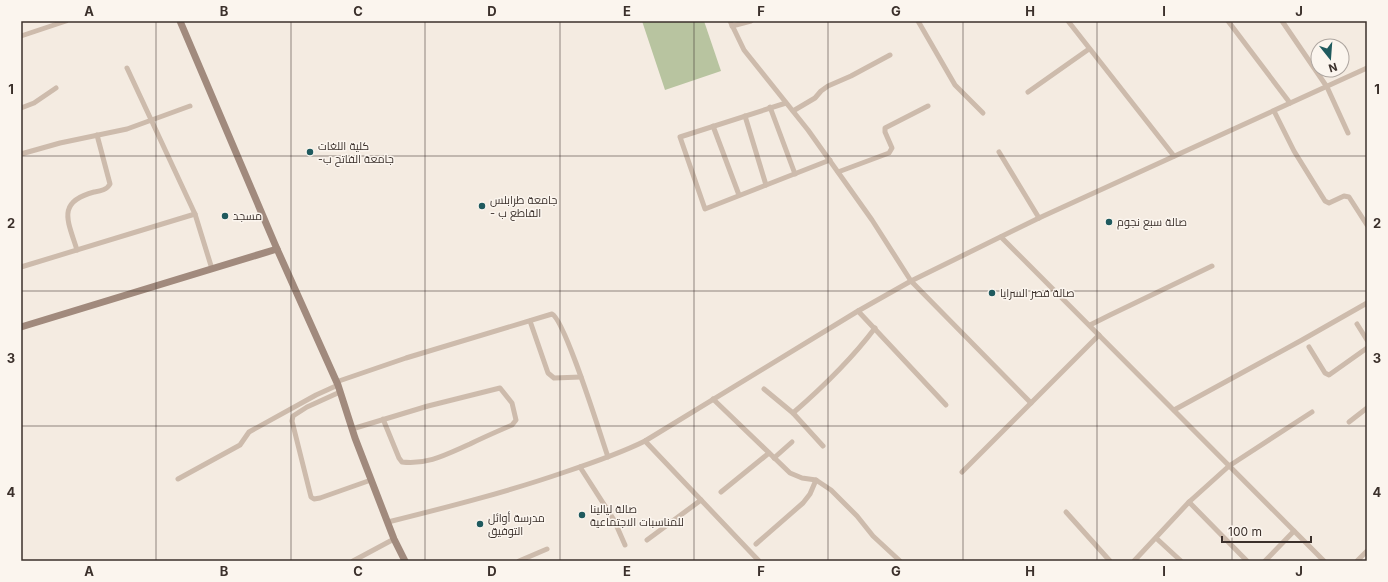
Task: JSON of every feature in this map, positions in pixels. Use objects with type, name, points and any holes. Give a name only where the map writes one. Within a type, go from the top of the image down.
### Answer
[{"type":"street","points":[[21,36],[66,21]]},
{"type":"street","points":[[180,21],[277,249],[338,386],[371,480],[394,539],[405,561]]},
{"type":"street","points":[[751,21],[731,24],[744,50],[830,160],[894,253],[911,281],[1031,403]]},
{"type":"street","points":[[918,21],[955,85],[983,113]]},
{"type":"street","points":[[1068,21],[1174,156]]},
{"type":"street","points":[[1228,21],[1290,104]]},
{"type":"street","points":[[1282,21],[1327,87],[1348,132]]},
{"type":"street","points":[[1028,92],[1089,49]]},
{"type":"street","points":[[793,111],[815,98],[828,86],[852,76],[890,55]]},
{"type":"street","points":[[127,68],[195,214],[212,269]]},
{"type":"street","points":[[388,522],[477,500],[580,467],[645,441],[858,311],[911,281],[1039,218],[1367,68]]},
{"type":"street","points":[[21,108],[34,103],[56,88]]},
{"type":"street","points":[[786,103],[680,137],[704,209],[830,160]]},
{"type":"street","points":[[21,154],[60,143],[127,129],[190,106]]},
{"type":"street","points":[[838,172],[889,153],[892,148],[885,132],[885,128],[928,106]]},
{"type":"street","points":[[770,107],[794,174]]},
{"type":"street","points":[[1274,111],[1294,151],[1325,201],[1329,203],[1344,196],[1348,197],[1367,225]]},
{"type":"street","points":[[745,116],[766,185]]},
{"type":"street","points":[[713,126],[739,195]]},
{"type":"street","points":[[77,250],[67,216],[69,209],[77,198],[105,189],[110,184],[97,135]]},
{"type":"street","points":[[999,152],[1039,218]]},
{"type":"street","points":[[21,267],[195,214]]},
{"type":"street","points":[[1001,237],[1324,561]]},
{"type":"street","points":[[21,327],[277,249]]},
{"type":"street","points":[[1090,326],[1212,266]]},
{"type":"street","points":[[1174,410],[1367,303]]},
{"type":"street","points":[[858,311],[946,405]]},
{"type":"street","points":[[178,479],[240,445],[249,432],[316,395],[406,358],[550,314],[556,316],[581,377],[608,457]]},
{"type":"street","points":[[530,321],[548,373],[554,378],[581,377]]},
{"type":"street","points":[[1357,324],[1367,340]]},
{"type":"street","points":[[793,413],[831,379],[849,360],[875,328]]},
{"type":"street","points":[[962,472],[1099,335]]},
{"type":"street","points":[[1309,347],[1325,374],[1329,375],[1367,348]]},
{"type":"street","points":[[338,386],[293,416],[292,421],[311,497],[314,499],[320,498],[371,480]]},
{"type":"street","points":[[352,429],[383,419],[500,388],[512,403],[516,420],[512,425],[447,455],[427,461],[411,463],[402,462],[399,458],[383,419]]},
{"type":"street","points":[[764,389],[793,413],[822,446]]},
{"type":"street","points":[[713,399],[790,473],[802,478],[816,480],[831,490],[857,516],[873,536],[900,561]]},
{"type":"street","points":[[1349,422],[1367,408]]},
{"type":"street","points":[[1134,561],[1189,502],[1229,466],[1312,412]]},
{"type":"street","points":[[645,441],[759,561]]},
{"type":"street","points":[[774,458],[792,442]]},
{"type":"street","points":[[721,492],[769,454]]},
{"type":"street","points":[[580,467],[614,520],[625,545]]},
{"type":"street","points":[[756,544],[803,503],[810,494],[816,480]]},
{"type":"street","points":[[647,540],[701,500]]},
{"type":"street","points":[[1189,502],[1247,561]]},
{"type":"street","points":[[1066,512],[1110,561]]},
{"type":"street","points":[[1265,561],[1294,531]]},
{"type":"street","points":[[1156,538],[1181,561]]},
{"type":"street","points":[[353,561],[394,539]]},
{"type":"street","points":[[519,561],[547,549]]},
{"type":"street","points":[[1357,561],[1367,551]]},
{"type":"green space","points":[[642,21],[704,21],[721,71],[665,90]]},
{"type":"place","name":"كلية اللغات -جامعة الفاتح ب","points":[[310,152]]},
{"type":"place","name":"جامعة طرابلس - القاطع ب","points":[[482,206]]},
{"type":"place","name":"مسجد","points":[[225,216]]},
{"type":"place","name":"صالة سبع نجوم","points":[[1109,222]]},
{"type":"place","name":"صالة قصر السرايا","points":[[992,293]]},
{"type":"place","name":"صالة ليالينا للمناسبات الاجتماعية","points":[[582,515]]},
{"type":"place","name":"مدرسة أوائل التوفيق","points":[[480,524]]}]
